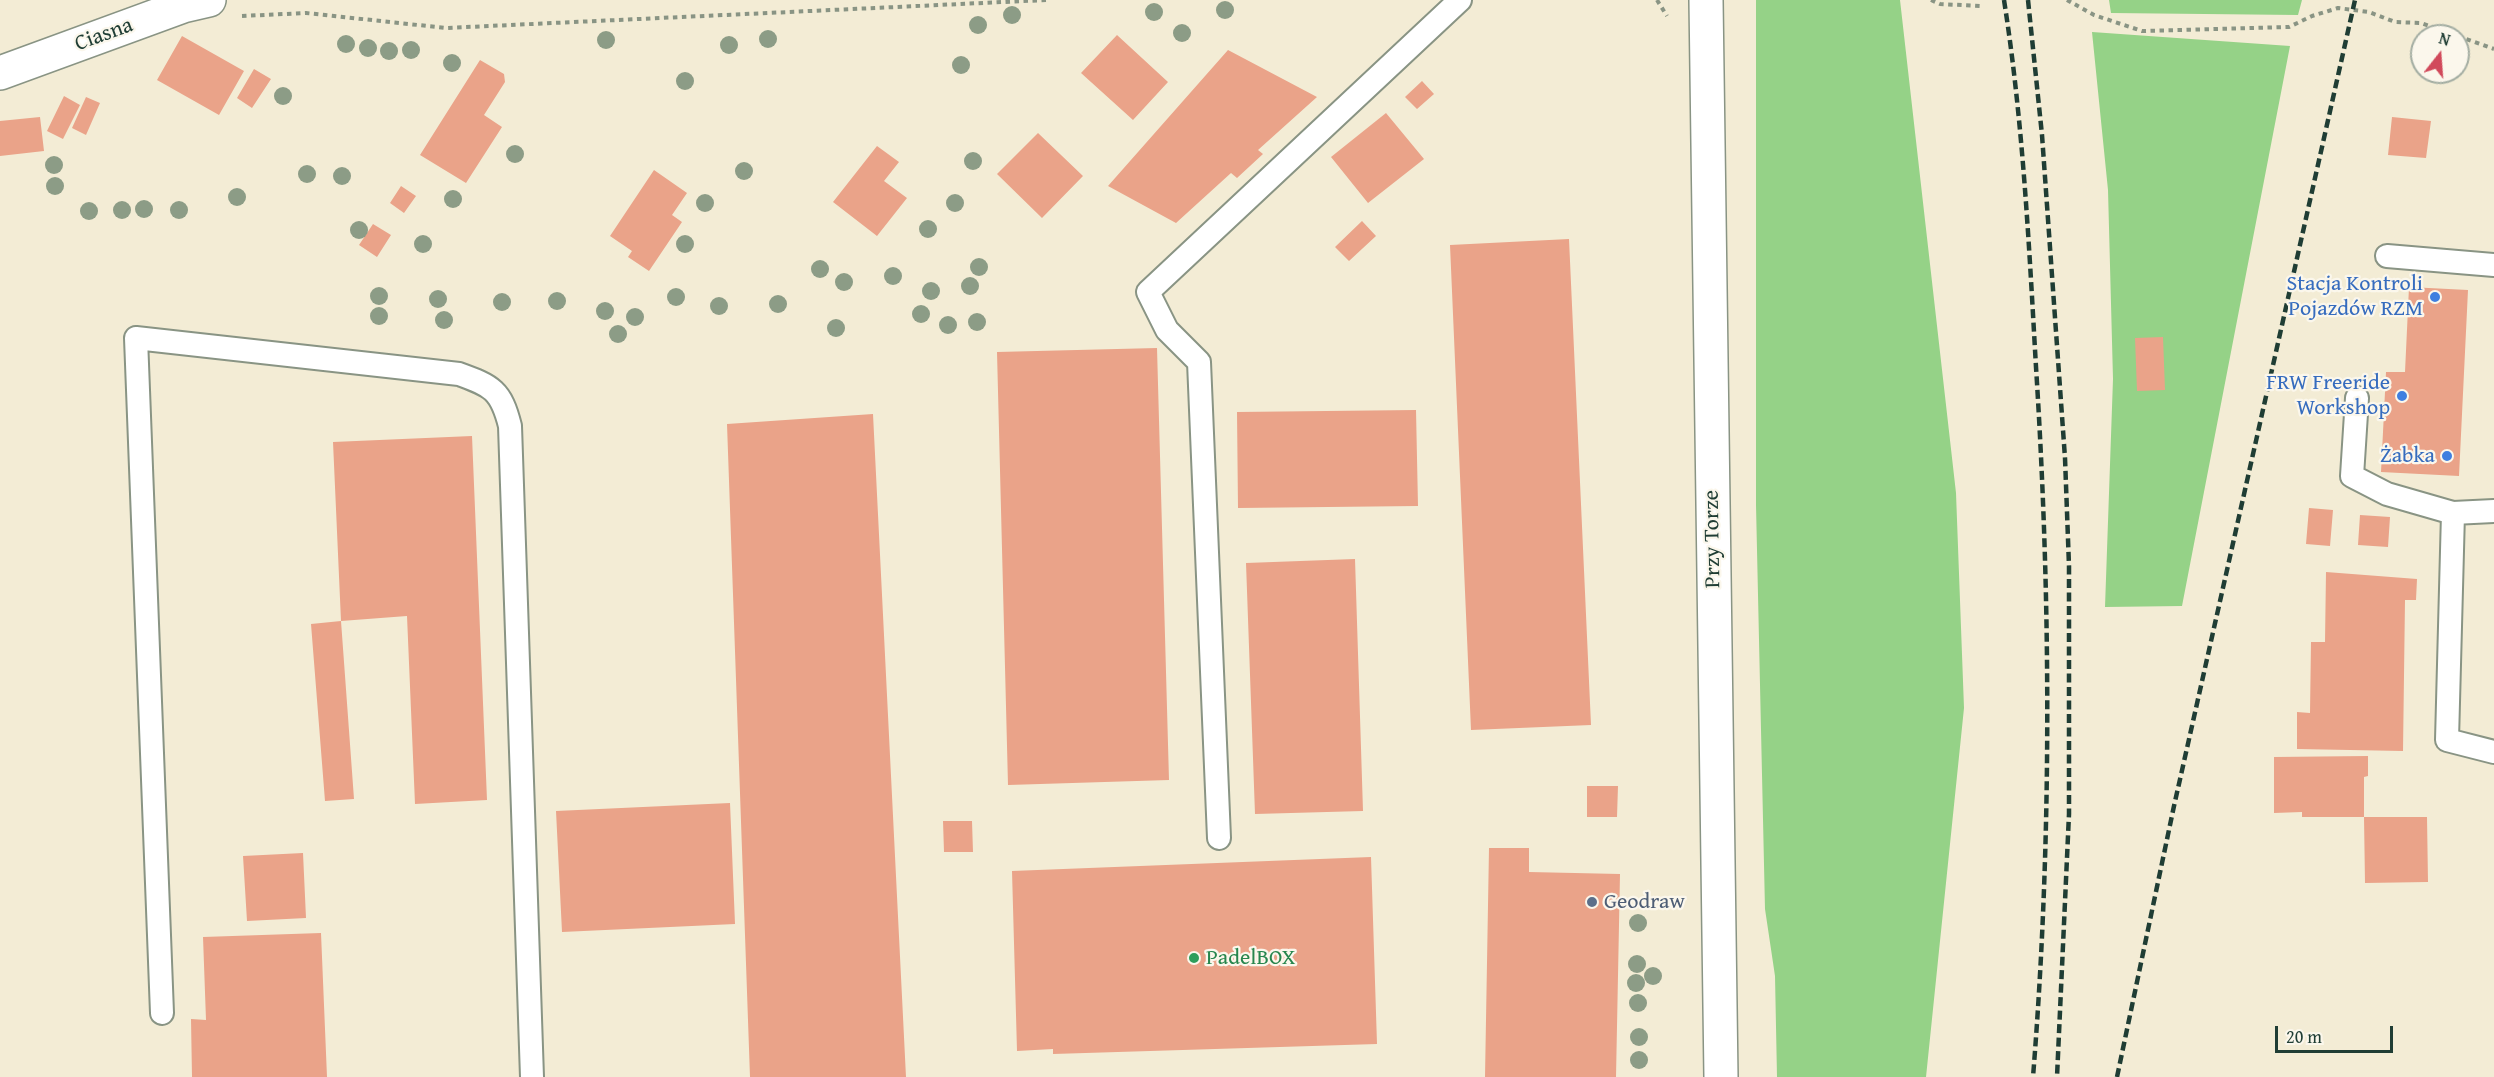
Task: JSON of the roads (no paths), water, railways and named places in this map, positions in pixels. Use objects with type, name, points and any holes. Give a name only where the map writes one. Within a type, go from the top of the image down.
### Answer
[{"type":"street","name":"Przy Torze","points":[[1706,0],[1721,1077]]},
{"type":"street","name":"Ciasna","points":[[0,73],[202,6]]},
{"type":"lane","points":[[1219,838],[1199,362],[1167,330],[1148,292],[1460,0]]},
{"type":"lane","points":[[2387,256],[2494,265]]},
{"type":"lane","points":[[162,1012],[136,338],[459,374],[489,385],[505,406],[510,426],[532,1077]]},
{"type":"lane","points":[[2357,398],[2352,476],[2387,494],[2452,513],[2494,511]]},
{"type":"lane","points":[[2452,513],[2447,740],[2494,752]]},
{"type":"railway","points":[[2004,0],[2016,91],[2031,275],[2045,544],[2047,722],[2044,900],[2033,1077]]},
{"type":"railway","points":[[2028,0],[2042,135],[2065,458],[2069,566],[2069,814],[2057,1077]]},
{"type":"railway","points":[[2117,1077],[2174,806],[2355,0]]},
{"type":"place","name":"Stacja Kontroli Pojazdów RZM","points":[[2435,297]]},
{"type":"place","name":"FRW Freeride Workshop","points":[[2402,396]]},
{"type":"place","name":"Żabka","points":[[2447,456]]},
{"type":"place","name":"Geodraw","points":[[1592,902]]},
{"type":"place","name":"PadelBOX","points":[[1194,958]]}]
